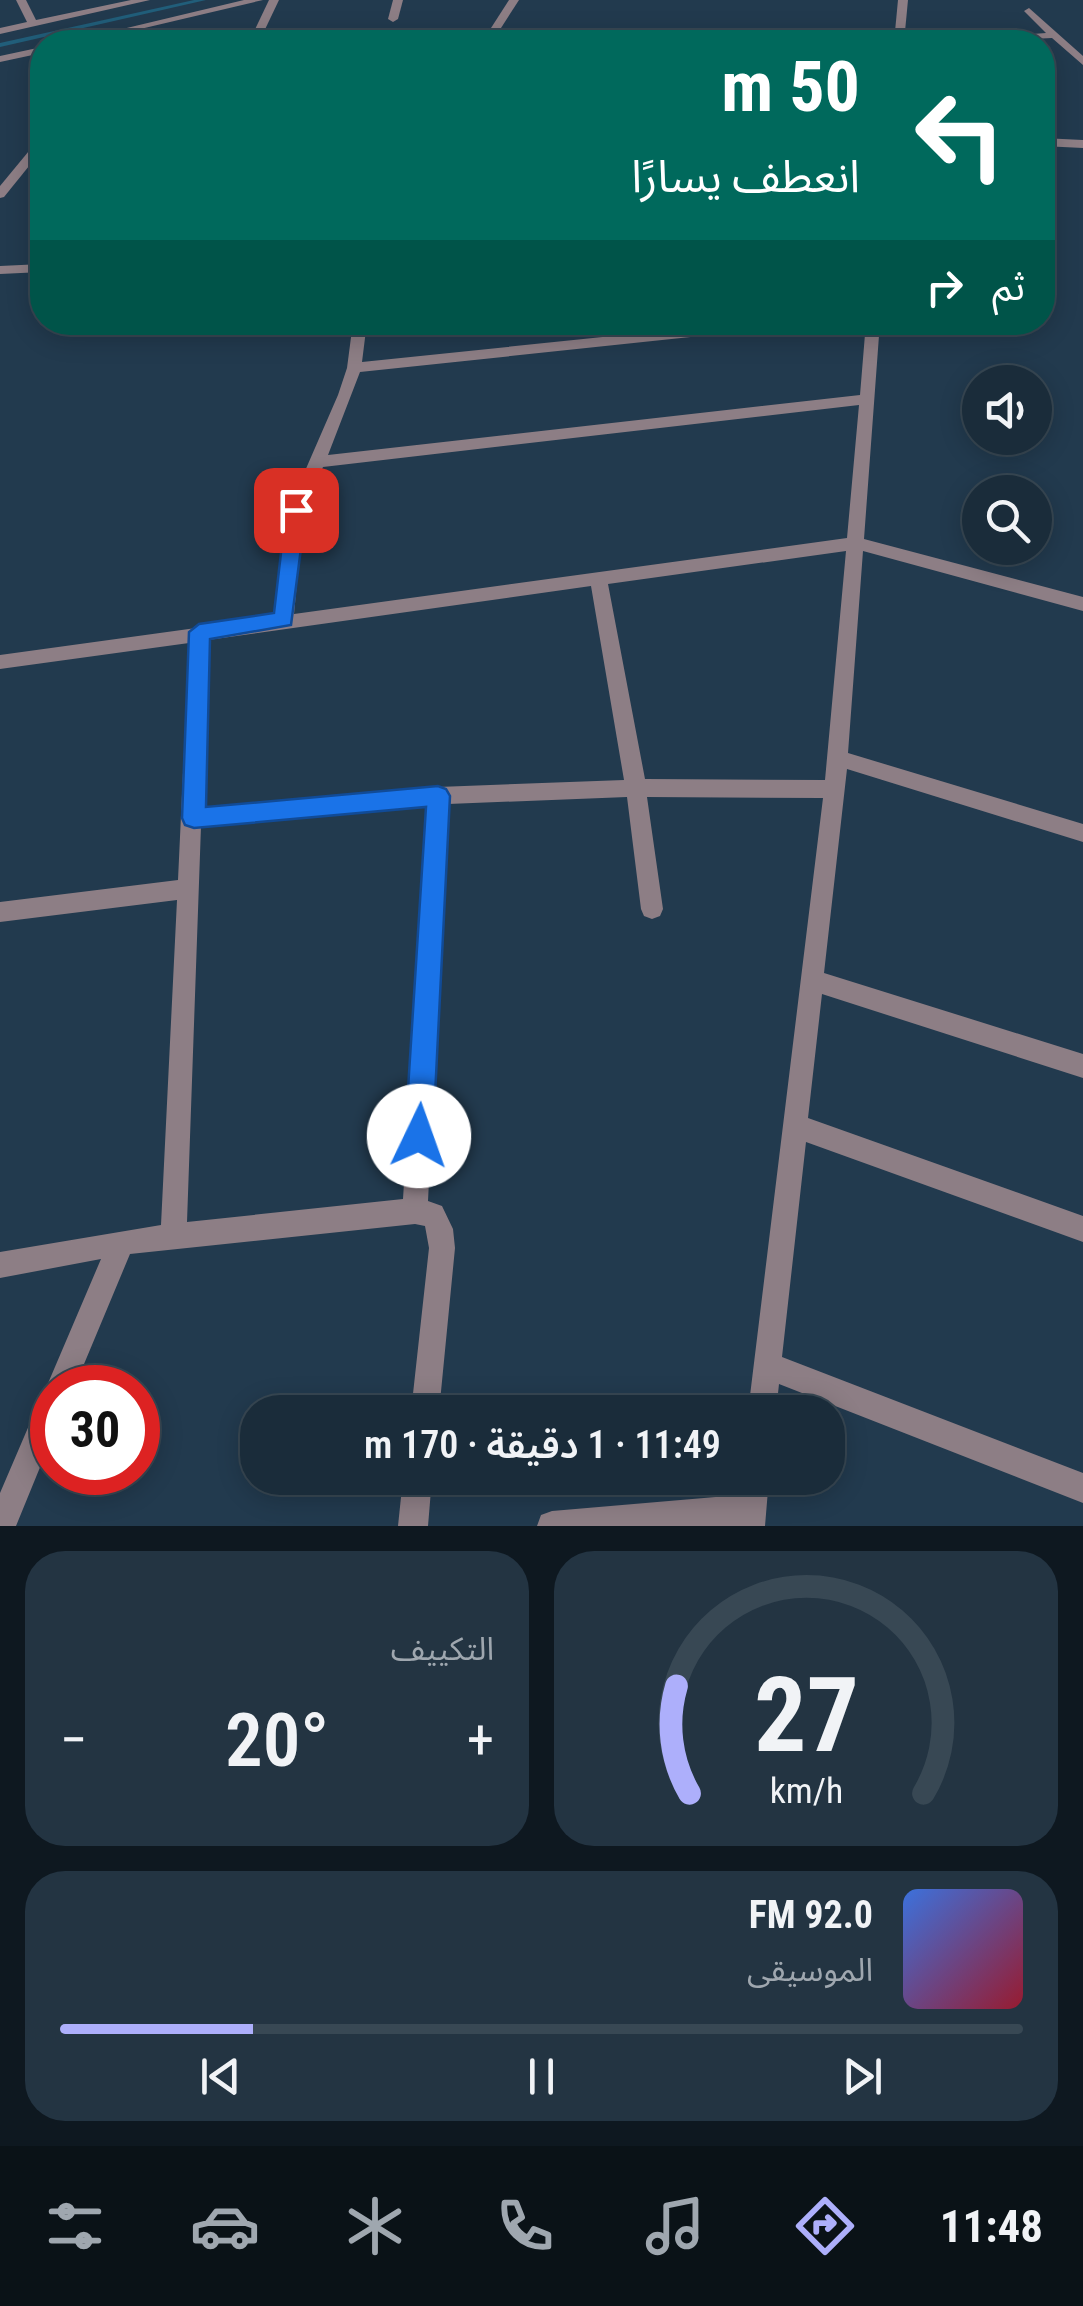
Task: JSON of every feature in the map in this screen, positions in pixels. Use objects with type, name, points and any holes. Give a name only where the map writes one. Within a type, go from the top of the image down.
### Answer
[{"type":"street","points":[[21,0],[34,24]]},
{"type":"street","points":[[0,32],[145,0]]},
{"type":"street","points":[[146,30],[258,0]]},
{"type":"street","points":[[260,30],[274,0]]},
{"type":"street","points":[[394,19],[398,0]]},
{"type":"street","points":[[495,30],[514,0]]},
{"type":"street","points":[[900,30],[902,0]]},
{"type":"street","points":[[1029,11],[1050,30]]},
{"type":"street","points":[[1055,35],[1083,62]]},
{"type":"street","points":[[0,59],[30,53]]},
{"type":"street","points":[[1055,143],[1083,144]]},
{"type":"street","points":[[0,194],[30,158]]},
{"type":"street","points":[[0,270],[30,269]]},
{"type":"street","points":[[284,620],[296,510],[354,368],[358,335]]},
{"type":"street","points":[[354,368],[670,335]]},
{"type":"street","points":[[764,1395],[838,758],[872,335]]},
{"type":"street","points":[[316,462],[867,399]]},
{"type":"street","points":[[0,662],[855,543],[1083,604]]},
{"type":"street","points":[[598,578],[636,788],[652,909]]},
{"type":"street","points":[[173,1237],[199,632]]},
{"type":"street","points":[[838,758],[1083,833]]},
{"type":"street","points":[[194,818],[438,796],[636,788],[834,789]]},
{"type":"street","points":[[415,1212],[438,796]]},
{"type":"street","points":[[0,912],[189,889]]},
{"type":"street","points":[[812,980],[1083,1066]]},
{"type":"street","points":[[795,1126],[1083,1229]]},
{"type":"street","points":[[0,1265],[122,1242],[415,1212],[433,1215],[440,1229],[442,1248],[427,1395]]},
{"type":"street","points":[[70,1365],[122,1242]]},
{"type":"street","points":[[767,1365],[1083,1488]]},
{"type":"street","points":[[1,1526],[30,1457]]},
{"type":"street","points":[[413,1526],[416,1495]]},
{"type":"street","points":[[552,1526],[751,1518]]},
{"type":"waterway","points":[[68,30],[203,0]]},
{"type":"waterway","points":[[0,45],[30,38]]},
{"type":"route","points":[[296,510],[284,620],[199,632],[194,818],[438,796],[419,1136]]}]
